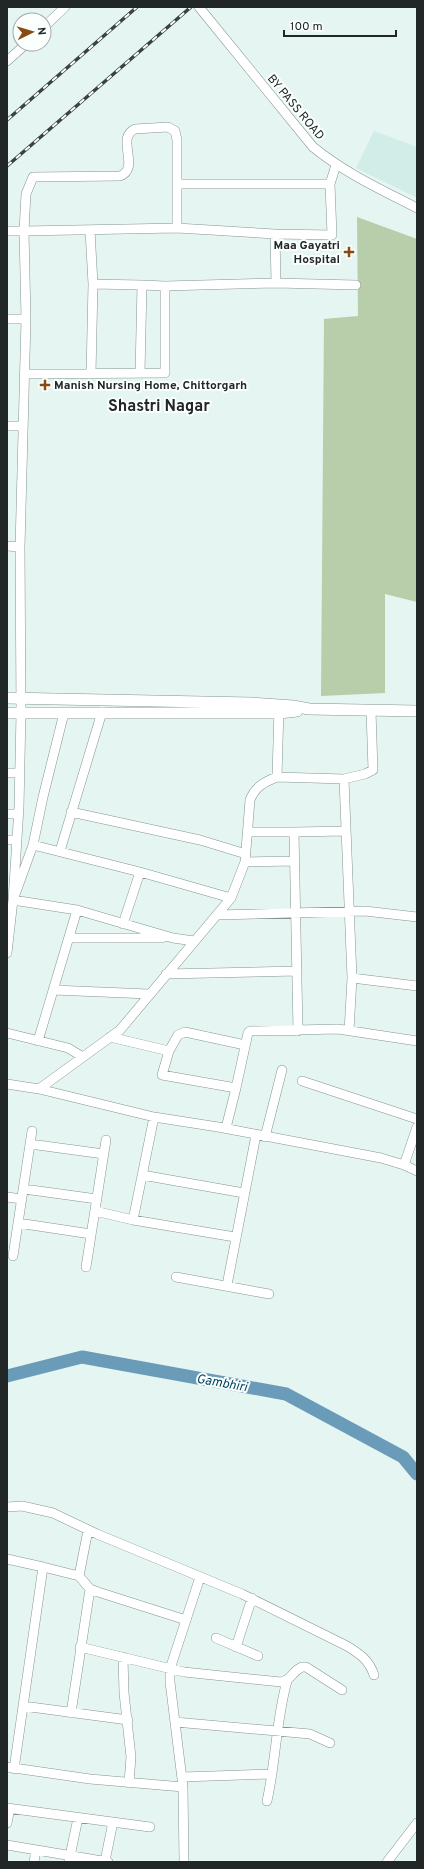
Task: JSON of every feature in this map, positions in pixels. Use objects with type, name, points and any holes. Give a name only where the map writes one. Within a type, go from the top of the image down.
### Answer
[{"type":"main road","points":[[7,698],[279,709]]},
{"type":"main road","points":[[7,713],[309,708],[371,711],[417,711]]},
{"type":"street","points":[[52,19],[65,7]]},
{"type":"street","name":"BY PASS ROAD","points":[[199,7],[313,147],[336,165],[388,195],[417,208]]},
{"type":"street","points":[[7,61],[17,52]]},
{"type":"street","points":[[7,953],[13,900],[19,814],[22,713],[20,547],[26,319],[24,231],[26,194],[33,177],[107,177],[123,175],[128,167],[127,135],[135,129],[168,127],[175,131],[178,140],[177,228]]},
{"type":"street","points":[[7,231],[177,228],[275,234],[332,235],[330,184],[336,165]]},
{"type":"street","points":[[177,184],[330,184]]},
{"type":"street","points":[[90,230],[93,284],[91,374]]},
{"type":"street","points":[[275,234],[276,283]]},
{"type":"street","points":[[93,284],[142,284],[165,286],[276,283],[356,285]]},
{"type":"street","points":[[140,373],[142,284]]},
{"type":"street","points":[[24,374],[165,373],[165,286]]},
{"type":"street","points":[[7,320],[26,319]]},
{"type":"street","points":[[7,426],[23,426]]},
{"type":"street","points":[[7,546],[20,547]]},
{"type":"street","points":[[277,777],[279,709]]},
{"type":"street","points":[[39,1089],[120,1030],[231,898],[246,858],[250,800],[253,791],[266,781],[277,777],[344,779],[365,774],[373,770],[371,711]]},
{"type":"street","points":[[60,851],[102,712]]},
{"type":"street","points":[[13,900],[33,846],[43,797],[64,713]]},
{"type":"street","points":[[7,774],[20,773]]},
{"type":"street","points":[[344,779],[352,978],[349,1031]]},
{"type":"street","points":[[71,812],[200,840],[246,858],[295,861]]},
{"type":"street","points":[[7,814],[19,814]]},
{"type":"street","points":[[248,832],[346,832]]},
{"type":"street","points":[[294,832],[298,1031]]},
{"type":"street","points":[[7,840],[17,840]]},
{"type":"street","points":[[33,846],[60,851],[140,872],[231,898]]},
{"type":"street","points":[[123,924],[140,872]]},
{"type":"street","points":[[13,900],[77,910],[173,938],[194,941]]},
{"type":"street","points":[[38,1041],[77,910]]},
{"type":"street","points":[[217,915],[365,911],[417,918]]},
{"type":"street","points":[[69,938],[173,938]]},
{"type":"street","points":[[166,974],[297,971]]},
{"type":"street","points":[[352,978],[417,986]]},
{"type":"street","points":[[53,990],[149,994]]},
{"type":"street","points":[[226,1128],[249,1031],[338,1029],[417,1041]]},
{"type":"street","points":[[236,1088],[162,1075],[169,1051],[178,1035],[185,1032],[245,1045]]},
{"type":"street","points":[[7,1033],[68,1048],[83,1057]]},
{"type":"street","points":[[110,1037],[169,1051]]},
{"type":"street","points":[[227,1285],[244,1193],[282,1070]]},
{"type":"street","points":[[302,1080],[417,1120]]},
{"type":"street","points":[[7,1084],[39,1089],[154,1117],[226,1128],[261,1136],[381,1158],[404,1165],[417,1172]]},
{"type":"street","points":[[133,1220],[154,1117]]},
{"type":"street","points":[[404,1165],[417,1127]]},
{"type":"street","points":[[12,1256],[32,1131]]},
{"type":"street","points":[[86,1267],[106,1140]]},
{"type":"street","points":[[30,1144],[104,1154]]},
{"type":"street","points":[[142,1175],[244,1193]]},
{"type":"street","points":[[24,1188],[97,1198]]},
{"type":"street","points":[[7,1197],[22,1198]]},
{"type":"street","points":[[95,1211],[133,1220],[236,1237]]},
{"type":"street","points":[[18,1223],[91,1234]]},
{"type":"street","points":[[176,1278],[227,1285],[269,1294]]},
{"type":"street","points":[[7,1507],[22,1506],[53,1513],[88,1530],[252,1598],[282,1612],[363,1656],[372,1668],[374,1676]]},
{"type":"street","points":[[79,1576],[88,1530]]},
{"type":"street","points":[[7,1559],[79,1576],[90,1589],[186,1620]]},
{"type":"street","points":[[43,1567],[23,1706],[10,1768],[90,1780],[183,1787]]},
{"type":"street","points":[[184,1862],[183,1787],[170,1682],[170,1669],[200,1577]]},
{"type":"street","points":[[71,1713],[90,1589]]},
{"type":"street","points":[[236,1646],[252,1598]]},
{"type":"street","points":[[216,1638],[258,1656]]},
{"type":"street","points":[[80,1647],[184,1672],[281,1682],[287,1681]]},
{"type":"street","points":[[123,1657],[124,1694],[131,1757],[128,1783]]},
{"type":"street","points":[[267,1800],[287,1681],[298,1668],[306,1667],[342,1690]]},
{"type":"street","points":[[23,1706],[128,1720]]},
{"type":"street","points":[[175,1722],[310,1734],[330,1743]]},
{"type":"street","points":[[182,1777],[272,1774]]},
{"type":"street","points":[[7,1823],[8,1808],[150,1827]]},
{"type":"street","points":[[69,1859],[78,1818]]},
{"type":"street","points":[[7,1845],[36,1850],[69,1859],[103,1862],[112,1822]]},
{"type":"street","points":[[388,1862],[417,1823]]},
{"type":"street","points":[[34,1862],[36,1850]]},
{"type":"shaded area","points":[[374,131],[417,147],[417,198],[356,168]]},
{"type":"green space","points":[[357,217],[417,239],[417,602],[385,594],[385,693],[321,696],[324,319],[358,316]]},
{"type":"waterway","name":"Gambhiri","points":[[7,1376],[82,1357],[286,1394],[403,1457],[417,1474]]},
{"type":"railway","points":[[7,120],[137,7]]},
{"type":"railway","points":[[7,166],[191,7]]},
{"type":"place","name":"Maa Gayatri Hospital","points":[[349,252]]},
{"type":"place","name":"Manish Nursing Home, Chittorgarh","points":[[45,385]]},
{"type":"district","name":"Shastri Nagar","points":[[159,405]]}]
